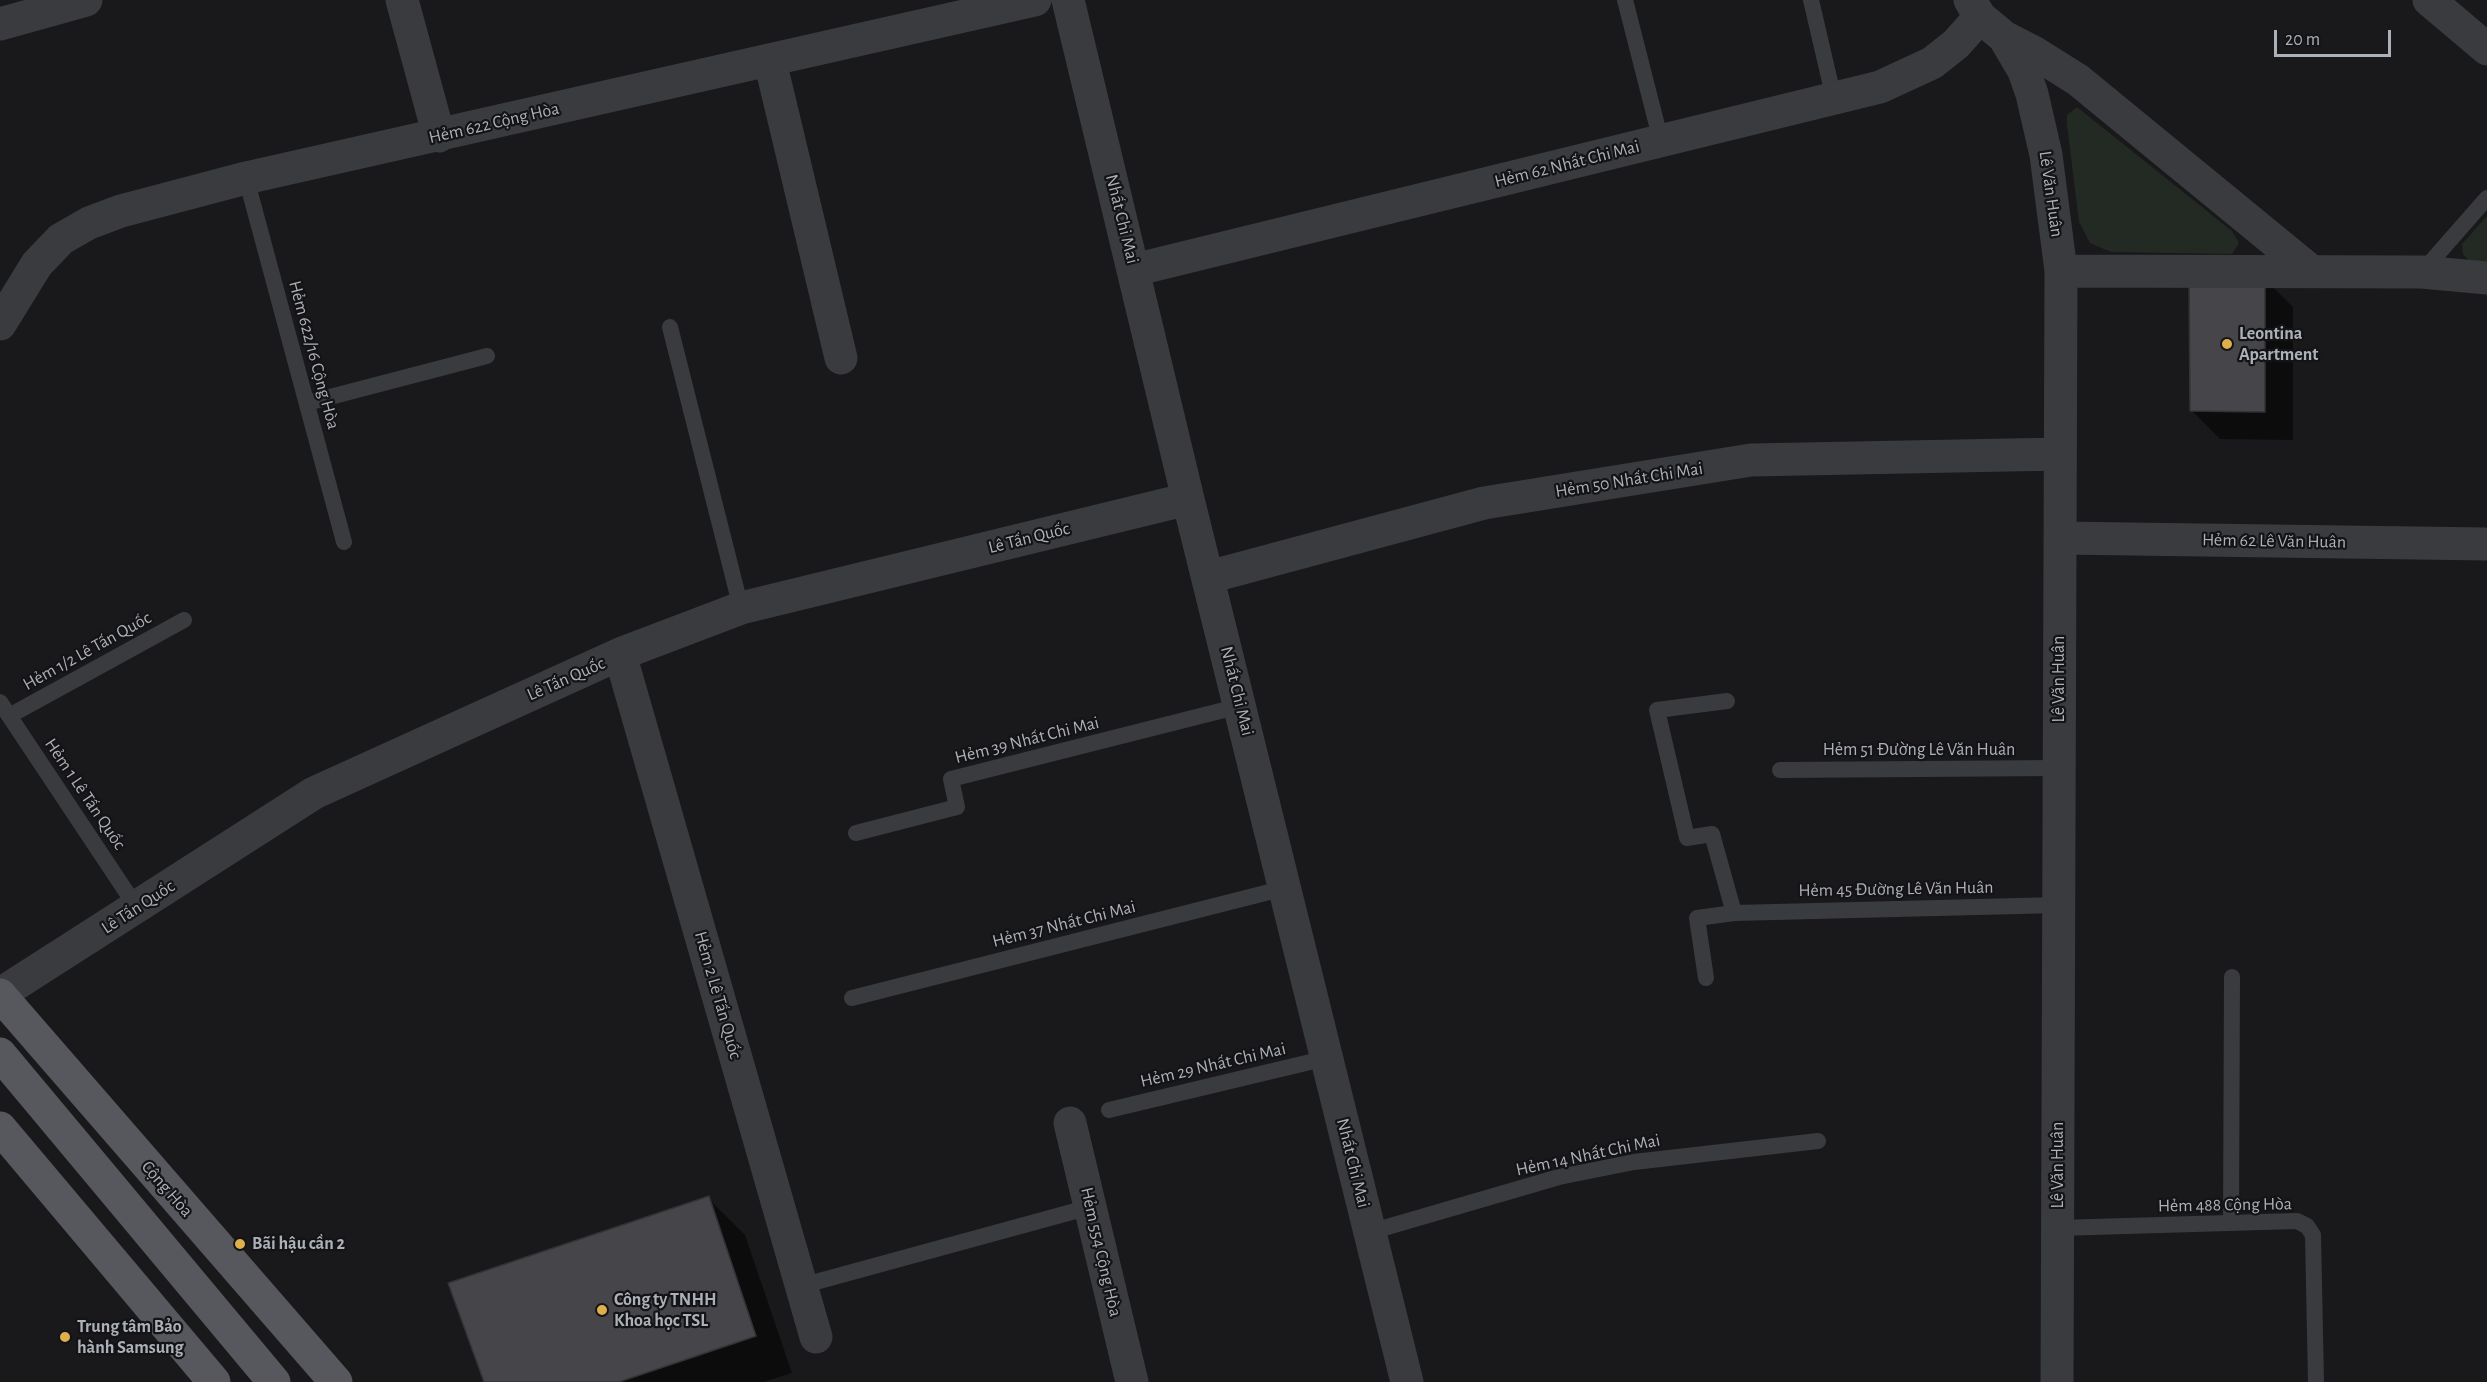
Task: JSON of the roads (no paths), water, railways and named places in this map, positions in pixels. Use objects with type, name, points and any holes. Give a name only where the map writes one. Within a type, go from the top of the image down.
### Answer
[{"type":"main road","name":"Cộng Hòa","points":[[0,995],[336,1382]]},
{"type":"main road","points":[[0,1054],[274,1382]]},
{"type":"main road","points":[[0,1128],[214,1382]]},
{"type":"street","points":[[0,24],[86,0]]},
{"type":"street","points":[[402,0],[439,136]]},
{"type":"street","name":"Hẻm 622 Cộng Hòa","points":[[0,324],[37,264],[61,239],[121,211],[246,178],[1035,0]]},
{"type":"street","name":"Nhất Chi Mai","points":[[1068,0],[1188,499],[1407,1382]]},
{"type":"street","points":[[2429,0],[2487,49]]},
{"type":"street","points":[[1984,18],[2078,80],[2311,271]]},
{"type":"street","name":"Hẻm 62 Nhất Chi Mai","points":[[1134,270],[1880,87],[1932,63],[1984,18]]},
{"type":"street","name":"Lê Văn Huân","points":[[1984,18],[2024,71],[2039,119],[2061,271],[2057,1382]]},
{"type":"street","points":[[770,61],[841,358]]},
{"type":"street","points":[[2061,271],[2422,272],[2478,275]]},
{"type":"street","name":"Hẻm 50 Nhất Chi Mai","points":[[1209,577],[1484,503],[1751,460],[2060,454]]},
{"type":"street","name":"Lê Tấn Quốc","points":[[0,995],[314,793],[620,654],[741,608],[1188,499]]},
{"type":"street","name":"Hẻm 62 Lê Văn Huân","points":[[2060,538],[2487,544]]},
{"type":"street","name":"Hẻm 2 Lê Tấn Quốc","points":[[620,654],[816,1337]]},
{"type":"street","name":"Hẻm 554 Cộng Hòa","points":[[1070,1123],[1132,1382]]},
{"type":"lane","points":[[1625,0],[1661,141]]},
{"type":"lane","points":[[1810,0],[1834,99]]},
{"type":"lane","name":"Hẻm 622/16 Cộng Hòa","points":[[246,178],[344,542]]},
{"type":"lane","points":[[2422,272],[2487,198]]},
{"type":"lane","points":[[670,327],[741,608]]},
{"type":"lane","points":[[307,403],[487,356]]},
{"type":"lane","name":"Hẻm 1/2 Lê Tấn Quốc","points":[[4,709],[184,620]]},
{"type":"lane","points":[[1727,701],[1657,710],[1687,837],[1712,834],[1734,913]]},
{"type":"lane","name":"Hẻm 39 Nhất Chi Mai","points":[[856,833],[957,807],[951,779],[1240,706]]},
{"type":"lane","name":"Hẻm 1 Lê Tấn Quốc","points":[[4,709],[137,908]]},
{"type":"lane","name":"Hẻm 51 Đường Lê Văn Huân","points":[[1779,770],[2059,768]]},
{"type":"lane","name":"Hẻm 37 Nhất Chi Mai","points":[[852,998],[1285,888]]},
{"type":"lane","name":"Hẻm 45 Đường Lê Văn Huân","points":[[1706,978],[1697,918],[1734,913],[2059,905]]},
{"type":"lane","points":[[2231,1223],[2232,977]]},
{"type":"lane","name":"Hẻm 29 Nhất Chi Mai","points":[[1108,1110],[1327,1058]]},
{"type":"lane","name":"Hẻm 14 Nhất Chi Mai","points":[[1370,1232],[1570,1175],[1634,1162],[1818,1141]]},
{"type":"lane","points":[[801,1286],[1090,1207]]},
{"type":"lane","name":"Hẻm 488 Cộng Hòa","points":[[2058,1228],[2297,1221],[2307,1226],[2313,1235],[2316,1382]]},
{"type":"place","name":"Leontina Apartment","points":[[2227,344]]},
{"type":"place","name":"Bãi hậu cần 2","points":[[240,1244]]},
{"type":"place","name":"Công ty TNHH Khoa học TSL","points":[[602,1310]]},
{"type":"place","name":"Trung tâm Bảo hành Samsung","points":[[65,1337]]}]
